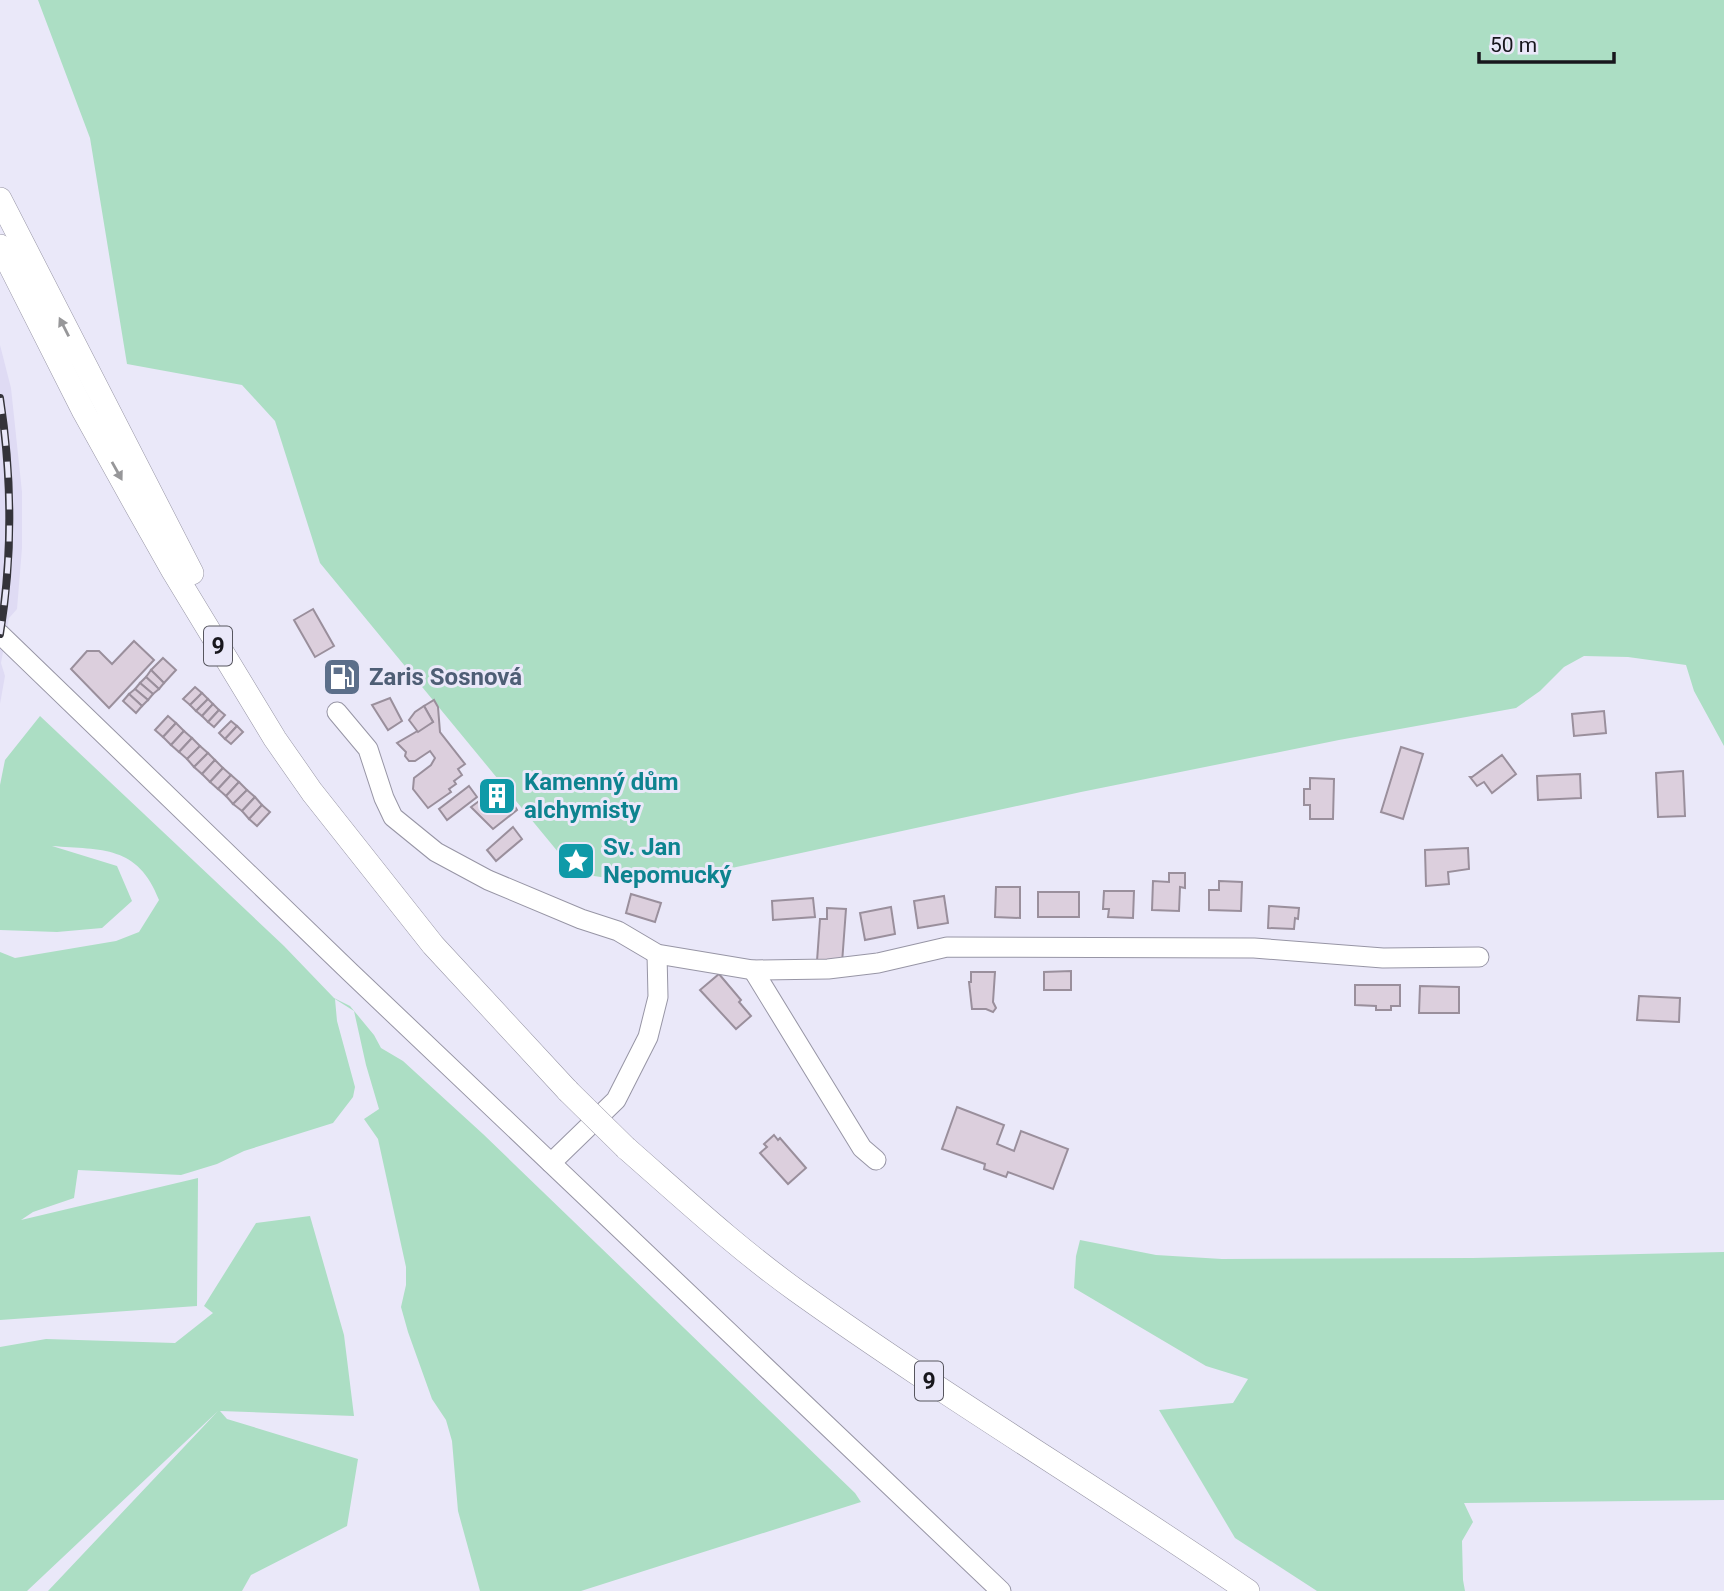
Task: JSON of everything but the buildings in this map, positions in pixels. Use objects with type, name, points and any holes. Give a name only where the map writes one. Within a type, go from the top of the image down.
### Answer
[{"type":"main road","name":"9","points":[[0,199],[187,565],[373,868]]},
{"type":"main road","name":"9","points":[[0,246],[84,412],[173,571],[275,738],[312,792],[433,945],[568,1091],[626,1148],[706,1218],[795,1290],[984,1419],[1248,1591]]},
{"type":"street","points":[[0,635],[1001,1591]]},
{"type":"street","points":[[337,712],[368,749],[393,817],[436,852],[488,880],[581,919],[618,931],[657,954],[752,970],[828,969],[878,964],[947,947],[1254,948],[1383,958],[1479,957]]},
{"type":"street","points":[[551,1163],[616,1100],[632,1069],[648,1037],[658,997],[657,954]]},
{"type":"street","points":[[752,970],[862,1149],[876,1160]]},
{"type":"shaded area","points":[[0,345],[11,388],[22,492],[22,548],[17,609],[9,618],[1,663],[5,676],[0,704]]},
{"type":"green space","points":[[38,0],[1724,0],[1724,746],[1694,691],[1686,665],[1628,657],[1584,656],[1564,667],[1540,691],[1516,708],[1339,740],[1081,792],[695,876],[627,881],[594,876],[563,858],[320,563],[275,421],[242,385],[127,364],[90,138]]},
{"type":"green space","points":[[40,716],[284,946],[334,998],[350,1006],[374,1035],[381,1048],[403,1061],[483,1134],[855,1493],[861,1502],[581,1591],[480,1591],[458,1511],[452,1441],[446,1420],[432,1399],[401,1307],[406,1285],[406,1267],[378,1139],[364,1119],[379,1109],[354,1011],[335,999],[337,1021],[355,1087],[353,1097],[333,1123],[244,1151],[217,1164],[181,1175],[78,1170],[74,1198],[33,1212],[21,1220],[198,1178],[197,1306],[0,1320],[0,952],[15,958],[116,941],[139,932],[159,900],[150,882],[129,860],[102,850],[52,846],[117,866],[132,901],[102,928],[57,932],[0,930],[0,785],[5,760]]},
{"type":"green space","points":[[310,1216],[344,1335],[354,1416],[220,1411],[227,1419],[358,1459],[347,1526],[251,1575],[242,1591],[48,1591],[218,1411],[27,1591],[0,1591],[0,1347],[46,1339],[175,1343],[213,1313],[204,1306],[256,1223]]},
{"type":"green space","points":[[1080,1240],[1156,1255],[1222,1259],[1473,1258],[1724,1252],[1724,1500],[1464,1503],[1473,1522],[1462,1541],[1465,1591],[1317,1591],[1235,1538],[1159,1410],[1233,1403],[1248,1379],[1206,1366],[1074,1288]]},
{"type":"railway","points":[[0,398],[9,487],[9,545],[0,634]]},
{"type":"place","name":"Zaris Sosnová","points":[[342,677]]},
{"type":"place","name":"Kamenný dům alchymisty","points":[[497,796]]},
{"type":"place","name":"Sv. Jan Nepomucký","points":[[576,861]]}]
